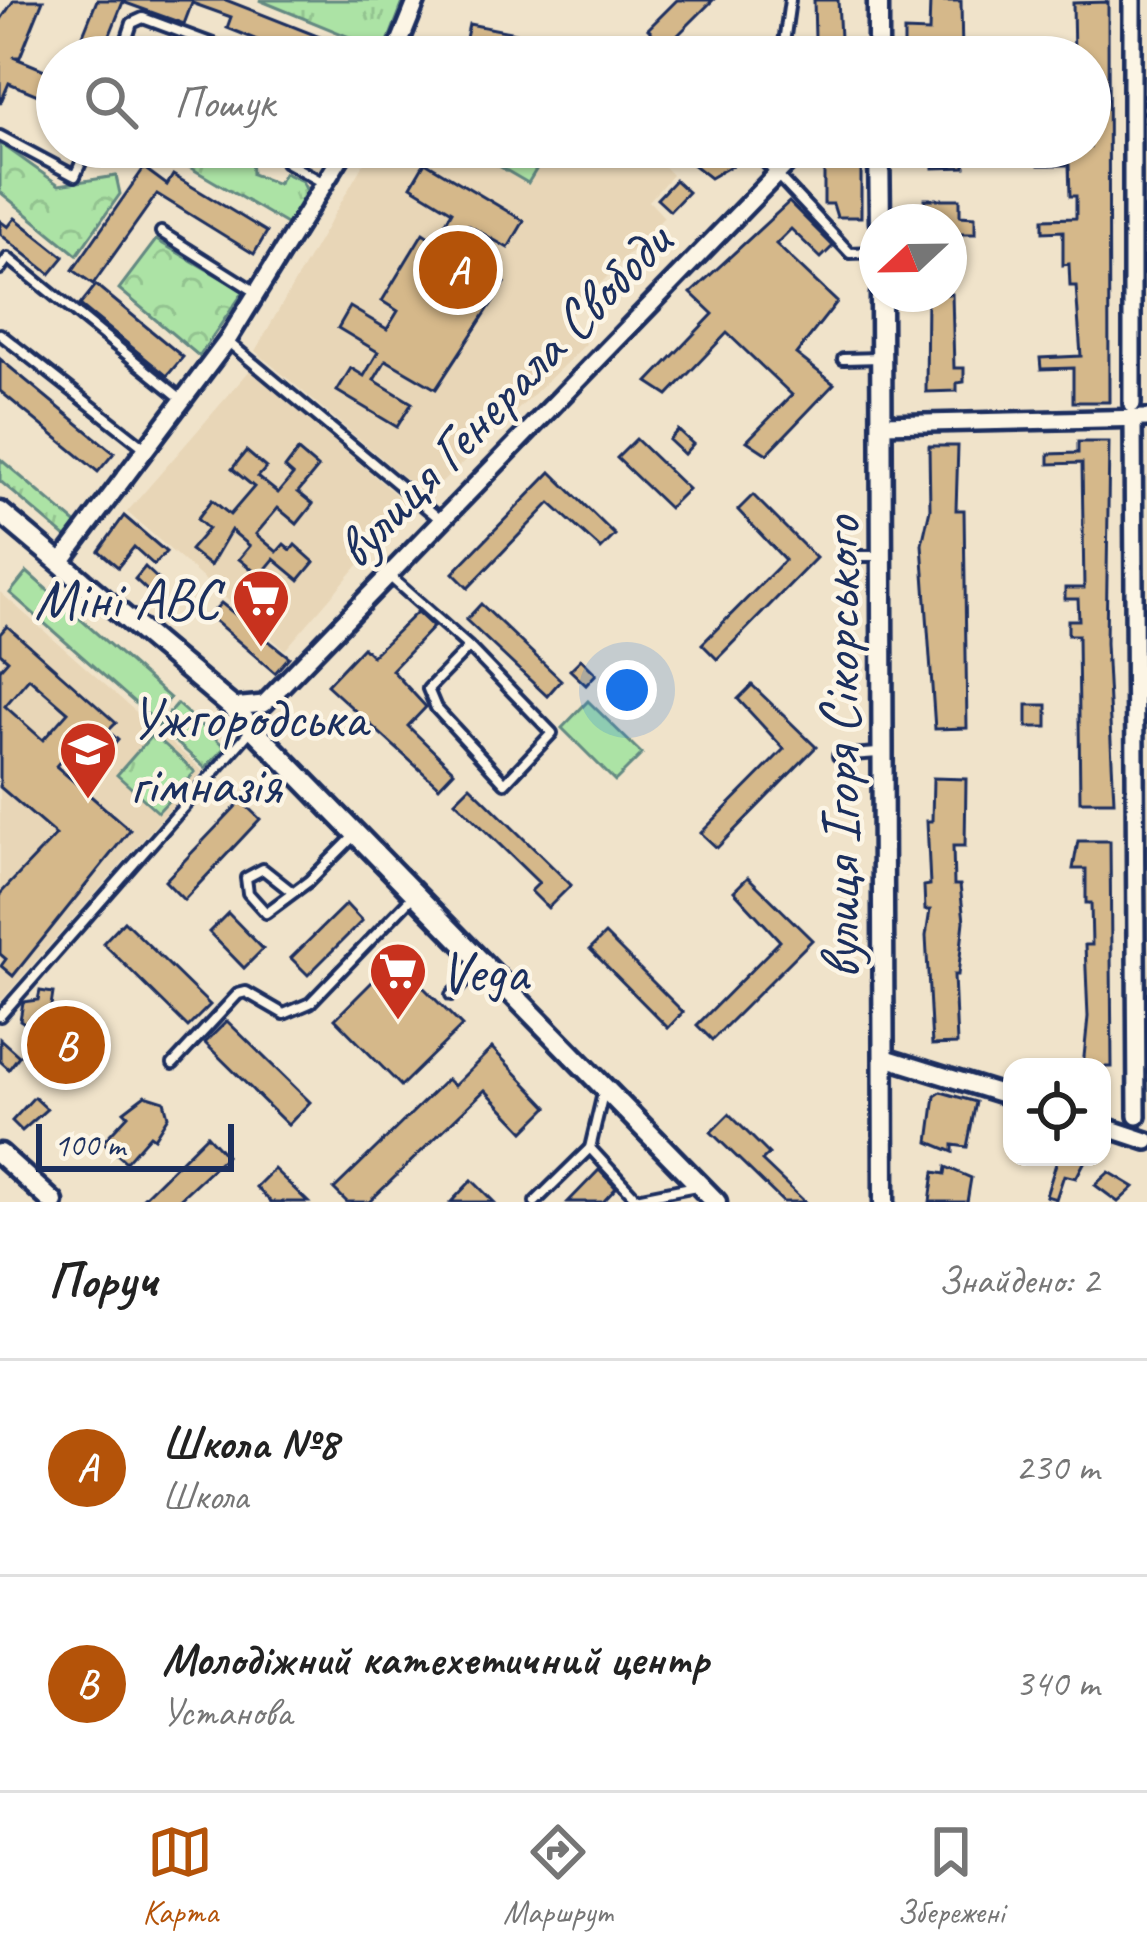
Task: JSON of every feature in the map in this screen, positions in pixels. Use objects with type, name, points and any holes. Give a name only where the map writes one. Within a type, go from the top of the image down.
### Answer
[{"type":"street","points":[[402,36],[417,0]]},
{"type":"street","points":[[878,0],[878,36]]},
{"type":"street","points":[[1132,0],[1137,1117]]},
{"type":"street","points":[[60,563],[227,341],[335,168]]},
{"type":"street","name":"вулиця Генерала Свободи","points":[[264,704],[783,168]]},
{"type":"street","points":[[879,168],[880,204]]},
{"type":"street","name":"вулиця Ігоря Сікорського","points":[[880,312],[884,1202]]},
{"type":"street","points":[[882,424],[1137,413]]},
{"type":"street","points":[[0,512],[232,707],[716,1202]]},
{"type":"street","points":[[232,707],[264,704],[256,731]]},
{"type":"street","points":[[886,1058],[1003,1093]]},
{"type":"street","points":[[1111,1129],[1147,1142]]},
{"type":"street","points":[[0,1154],[53,1202]]},
{"type":"lane","points":[[785,36],[790,0]]},
{"type":"lane","points":[[128,36],[132,23],[143,17],[193,36]]},
{"type":"lane","points":[[0,136],[36,155]]},
{"type":"lane","points":[[297,168],[326,184]]},
{"type":"lane","points":[[771,168],[850,253],[859,253]]},
{"type":"lane","points":[[161,232],[258,293]]},
{"type":"lane","points":[[0,269],[8,258],[184,400]]},
{"type":"lane","points":[[0,334],[147,451]]},
{"type":"lane","points":[[227,341],[442,521]]},
{"type":"lane","points":[[843,358],[881,358]]},
{"type":"lane","points":[[847,556],[883,556]]},
{"type":"lane","points":[[388,575],[469,647],[552,733],[505,783],[436,708],[428,689],[469,647]]},
{"type":"lane","points":[[0,1016],[256,731]]},
{"type":"lane","points":[[838,755],[885,753]]},
{"type":"lane","points":[[292,892],[263,869],[246,878],[248,893],[266,914],[292,892],[356,833]]},
{"type":"lane","points":[[173,1064],[238,994],[246,992],[284,1014],[310,1003],[415,893]]},
{"type":"lane","points":[[451,995],[484,964]]},
{"type":"lane","points":[[535,1202],[590,1148],[604,1088]]},
{"type":"lane","points":[[590,1148],[634,1200],[699,1184]]},
{"type":"shaded area","points":[[361,168],[665,168],[672,175],[649,201],[664,217],[564,322],[586,344],[427,497],[255,351]]},
{"type":"shaded area","points":[[251,369],[409,506],[285,650],[127,512]]},
{"type":"shaded area","name":"Ужгородська гімназія","points":[[0,592],[203,771],[0,1002]]},
{"type":"green space","points":[[259,0],[404,0],[390,36],[347,36]]},
{"type":"green space","points":[[0,143],[59,185],[116,176],[120,194],[77,255],[0,192]]},
{"type":"green space","points":[[191,168],[252,168],[252,174],[278,184],[284,173],[302,181],[308,193],[288,225]]},
{"type":"green space","points":[[502,168],[537,168],[528,183]]},
{"type":"green space","points":[[156,240],[244,291],[199,356],[119,289]]},
{"type":"green space","points":[[0,459],[79,526],[68,539],[0,481]]},
{"type":"green space","points":[[27,572],[170,698],[152,718],[10,593]]},
{"type":"green space","points":[[588,701],[642,754],[615,781],[562,728]]},
{"type":"green space","points":[[177,704],[225,747],[205,768],[158,726]]},
{"type":"green space","points":[[153,734],[195,772],[158,812],[117,775]]},
{"type":"building","points":[[14,0],[43,0],[20,57],[13,57],[36,66],[36,94],[9,83],[0,104],[0,21]]},
{"type":"building","points":[[97,0],[226,0],[317,36],[247,36],[227,28],[231,17],[192,3],[184,24],[123,2],[109,36],[82,36]]},
{"type":"building","points":[[677,0],[713,0],[677,36],[655,36],[648,29]]},
{"type":"building","points":[[814,0],[838,0],[840,36],[815,36]]},
{"type":"building","points":[[930,1],[961,1],[962,36],[904,36],[904,31],[929,32]]},
{"type":"building","points":[[1108,2],[1108,36],[1074,36],[1073,3]]},
{"type":"building","points":[[469,24],[531,36],[466,36]]},
{"type":"building","points":[[144,168],[167,185],[173,175],[267,232],[254,254],[157,194],[93,284],[73,270]]},
{"type":"building","points":[[422,168],[435,168],[524,221],[508,248],[468,225],[452,252],[505,283],[436,389],[386,360],[374,380],[412,403],[397,427],[337,391],[351,368],[364,376],[378,352],[338,328],[350,307],[387,329],[398,311],[382,301],[423,233],[435,241],[452,211],[411,186]]},
{"type":"building","points":[[697,168],[727,168],[710,178]]},
{"type":"building","points":[[824,168],[861,168],[859,217],[837,217],[833,204],[824,204]]},
{"type":"building","points":[[1069,168],[1108,168],[1109,402],[1073,402],[1073,368],[1041,369],[1040,358],[1081,356],[1076,286],[1070,286],[1069,264],[1063,265],[1063,231],[1043,232],[1043,219],[1076,218],[1076,196],[1070,196]]},
{"type":"building","points":[[675,180],[688,192],[670,211],[657,199]]},
{"type":"building","points":[[925,199],[960,199],[960,204],[925,204]]},
{"type":"building","points":[[789,202],[833,246],[821,258],[791,229],[776,244],[837,302],[796,354],[834,384],[767,454],[747,441],[792,395],[727,333],[668,395],[648,382],[713,314],[691,293]]},
{"type":"building","points":[[967,216],[975,217],[975,234],[967,234]]},
{"type":"building","points":[[15,218],[64,257],[50,274],[0,234],[0,221],[8,227]]},
{"type":"building","points":[[96,285],[183,357],[167,376],[80,305]]},
{"type":"building","points":[[927,312],[952,312],[954,368],[964,368],[964,382],[957,383],[957,391],[926,392]]},
{"type":"building","points":[[0,359],[114,453],[98,472],[0,391]]},
{"type":"building","points":[[678,430],[693,444],[684,454],[669,440]]},
{"type":"building","points":[[636,439],[688,489],[669,508],[617,458]]},
{"type":"building","points":[[1078,442],[1109,442],[1106,643],[1114,801],[1080,801],[1078,635],[1068,635],[1068,620],[1079,620],[1078,599],[1065,599],[1065,588],[1084,588],[1082,463],[1049,464],[1049,454],[1078,453]]},
{"type":"building","points":[[929,446],[958,446],[956,510],[964,510],[967,728],[935,729],[922,544],[930,509]]},
{"type":"building","points":[[246,451],[266,468],[258,477],[278,493],[293,475],[285,468],[298,451],[318,468],[298,492],[313,504],[297,524],[278,508],[256,534],[277,552],[284,544],[291,550],[295,545],[314,562],[299,580],[274,559],[260,576],[239,559],[250,546],[231,530],[210,566],[190,550],[208,529],[197,519],[212,500],[230,515],[254,487],[232,469]]},
{"type":"building","points":[[551,472],[615,535],[601,549],[550,503],[468,588],[453,573]]},
{"type":"building","points":[[753,495],[816,558],[717,659],[702,644],[785,560],[738,510]]},
{"type":"building","points":[[124,516],[166,552],[154,565],[134,547],[118,567],[99,551]]},
{"type":"building","points":[[145,567],[161,582],[150,593],[135,579]]},
{"type":"building","points":[[221,603],[289,657],[275,673],[209,616]]},
{"type":"building","points":[[481,604],[561,680],[547,696],[466,620]]},
{"type":"building","points":[[417,612],[433,627],[392,670],[426,707],[408,726],[454,771],[439,787],[327,685],[363,647],[372,656]]},
{"type":"building","points":[[7,626],[116,723],[108,731],[118,740],[110,749],[88,729],[56,766],[130,830],[13,976],[1,966],[6,959],[0,954],[0,894],[56,835],[0,787],[0,669],[8,660],[0,653],[0,634]],"holes":[[[29,678],[68,712],[43,740],[5,706]]]},
{"type":"building","points":[[581,659],[596,674],[586,685],[570,670]]},
{"type":"building","points":[[752,685],[816,747],[717,848],[701,833],[784,749],[738,699]]},
{"type":"building","points":[[1027,705],[1047,705],[1047,727],[1027,727]]},
{"type":"building","points":[[933,778],[966,779],[965,846],[953,846],[954,885],[960,885],[964,921],[958,975],[954,975],[957,1044],[932,1045],[926,936],[930,910],[925,910],[924,886],[930,885],[927,821],[932,821]]},
{"type":"building","points":[[470,786],[571,885],[548,908],[531,891],[539,883],[455,801]]},
{"type":"building","points":[[241,801],[260,819],[184,900],[165,881]]},
{"type":"building","points":[[1078,841],[1110,841],[1112,1067],[1111,1058],[1084,1058],[1088,1017],[1085,945],[1092,945],[1091,903],[1086,903],[1086,869],[1073,869]]},
{"type":"building","points":[[748,877],[812,940],[712,1040],[697,1025],[780,941],[734,891]]},
{"type":"building","points":[[346,904],[362,921],[308,975],[291,958]]},
{"type":"building","points":[[228,913],[263,949],[244,968],[209,932]]},
{"type":"building","points":[[124,921],[210,1005],[188,1027],[103,943]]},
{"type":"building","points":[[605,934],[683,1012],[668,1028],[590,949]]},
{"type":"building","name":"Vega","points":[[395,959],[462,1026],[401,1086],[335,1019]]},
{"type":"building","points":[[40,991],[53,993],[49,1019],[62,1031],[66,1026],[73,1033],[85,1021],[93,1029],[81,1042],[92,1052],[71,1073],[49,1062],[55,1056],[46,1048],[52,1041],[20,1020],[23,1002],[38,1000]]},
{"type":"building","points":[[227,1021],[310,1102],[288,1125],[205,1043]]},
{"type":"building","points":[[0,1039],[19,1056],[9,1069],[0,1061]]},
{"type":"building","points":[[492,1048],[548,1107],[524,1131],[485,1090],[369,1202],[347,1202],[334,1189],[447,1079],[454,1086]]},
{"type":"building","points":[[941,1092],[976,1102],[967,1147],[953,1145],[953,1152],[929,1142],[935,1096]]},
{"type":"building","points":[[145,1095],[164,1101],[168,1116],[154,1138],[150,1135],[126,1162],[103,1142],[128,1115],[124,1111]]},
{"type":"building","points":[[34,1097],[47,1109],[22,1131],[12,1121]]},
{"type":"building","points":[[729,1114],[769,1154],[762,1161],[805,1202],[783,1202],[711,1132]]},
{"type":"building","points":[[207,1135],[226,1156],[176,1202],[139,1202]]},
{"type":"building","points":[[1055,1166],[1082,1166],[1076,1178],[1064,1175],[1056,1199],[1046,1196]]},
{"type":"building","points":[[946,1167],[971,1178],[967,1202],[930,1202],[934,1172],[945,1174]]},
{"type":"building","points":[[274,1169],[308,1202],[271,1202],[256,1187]]},
{"type":"building","points":[[599,1170],[616,1188],[603,1202],[568,1202]]},
{"type":"building","points":[[1109,1172],[1134,1187],[1118,1202],[1095,1185]]},
{"type":"building","points":[[472,1180],[494,1202],[451,1202]]},
{"type":"place","name":"Школа №8","points":[[458,270]]},
{"type":"place","name":"Міні ABC","points":[[261,649]]},
{"type":"place","name":"Ужгородська гімназія","points":[[88,801]]},
{"type":"place","name":"Vega","points":[[398,1022]]},
{"type":"place","name":"Молодіжний катехетичний центр","points":[[66,1045]]}]
